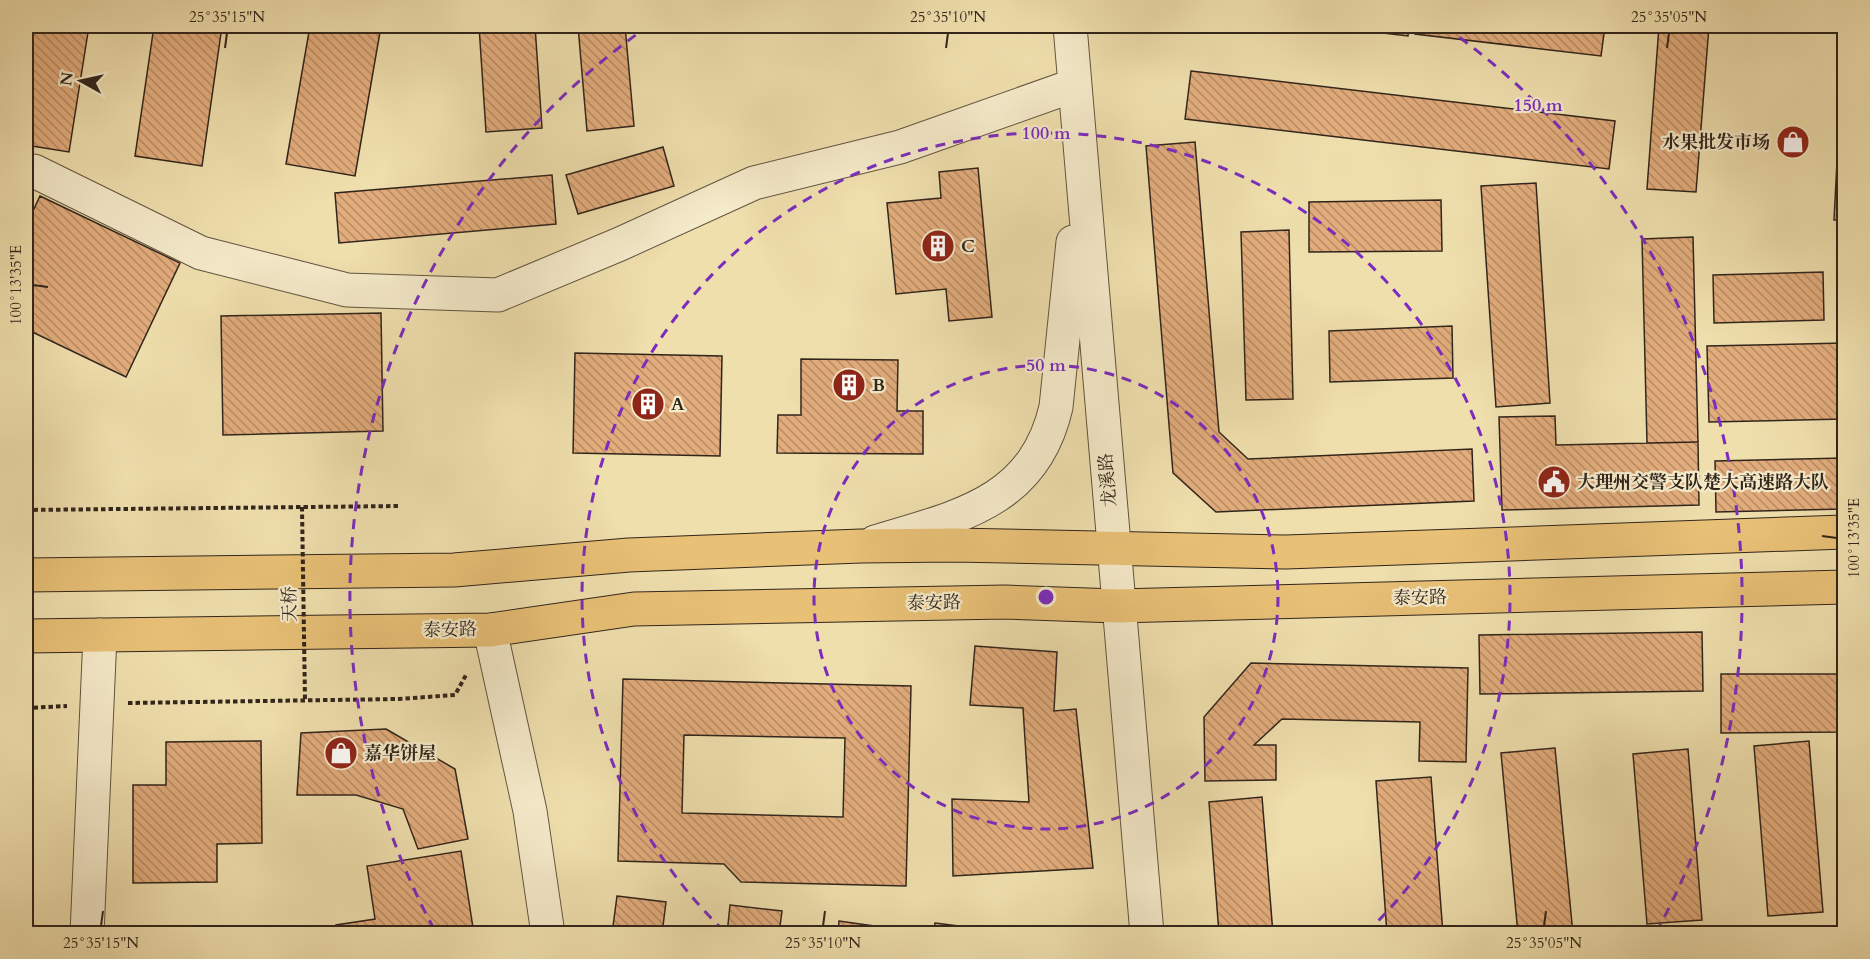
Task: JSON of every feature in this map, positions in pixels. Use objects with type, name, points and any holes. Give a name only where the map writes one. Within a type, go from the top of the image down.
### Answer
[{"type":"main road","points":[[26,575],[454,570],[629,555],[861,546],[954,545],[1287,552],[1845,532]]},
{"type":"main road","name":"泰安路","points":[[26,636],[490,630],[634,609],[1005,602],[1117,606],[1845,587]]},
{"type":"street","name":"龙溪路","points":[[1070,26],[1117,606],[1147,933]]},
{"type":"street","points":[[26,171],[34,171],[201,253],[347,290],[498,295],[620,244],[754,183],[900,147],[1075,85]]},
{"type":"street","points":[[861,546],[944,521],[978,508],[1015,483],[1039,453],[1050,431],[1058,395],[1064,314],[1082,172]]},
{"type":"street","points":[[490,630],[526,790],[549,933]]},
{"type":"street","points":[[87,933],[100,635]]},
{"type":"path","points":[[26,510],[400,506]]},
{"type":"path","name":"天桥","points":[[302,507],[305,700]]},
{"type":"path","points":[[212,702],[398,699],[455,695],[490,630]]},
{"type":"building","points":[[26,26],[89,26],[69,152],[26,145]]},
{"type":"building","points":[[154,26],[222,26],[202,166],[135,156]]},
{"type":"building","points":[[310,26],[342,26],[380,32],[355,176],[286,164]]},
{"type":"building","points":[[479,26],[535,26],[542,128],[486,132]]},
{"type":"building","points":[[578,26],[625,26],[634,126],[587,131]]},
{"type":"building","points":[[795,26],[868,26],[868,29],[795,28]]},
{"type":"building","points":[[1322,26],[1409,26],[1408,36]]},
{"type":"building","points":[[1416,26],[1605,26],[1601,56],[1415,34]]},
{"type":"building","points":[[1659,26],[1709,26],[1696,192],[1647,189]]},
{"type":"building","points":[[1844,26],[1844,220],[1834,220]]},
{"type":"building","points":[[1191,71],[1615,121],[1609,169],[1185,119]]},
{"type":"building","points":[[1195,142],[1219,432],[1248,459],[1472,449],[1474,501],[1216,512],[1173,473],[1146,146]]},
{"type":"building","points":[[663,147],[674,186],[578,214],[566,175]]},
{"type":"building","name":"C","points":[[978,168],[992,317],[949,321],[946,289],[896,294],[887,203],[941,198],[939,172]]},
{"type":"building","points":[[552,175],[556,224],[339,243],[335,193]]},
{"type":"building","points":[[1536,183],[1550,403],[1496,407],[1481,186]]},
{"type":"building","points":[[40,196],[180,263],[126,377],[26,329],[26,226]]},
{"type":"building","points":[[1441,200],[1442,251],[1309,252],[1309,202]]},
{"type":"building","points":[[1289,230],[1293,399],[1246,400],[1241,232]]},
{"type":"building","points":[[1693,237],[1698,442],[1647,443],[1642,239]]},
{"type":"building","points":[[1823,272],[1824,320],[1714,323],[1713,275]]},
{"type":"building","points":[[381,313],[383,431],[223,435],[221,316]]},
{"type":"building","points":[[1452,326],[1453,378],[1330,382],[1329,331]]},
{"type":"building","points":[[1844,343],[1844,419],[1709,422],[1707,346]]},
{"type":"building","name":"A","points":[[575,353],[722,356],[720,456],[573,453]]},
{"type":"building","name":"B","points":[[801,359],[898,360],[897,411],[923,411],[923,454],[777,453],[778,415],[801,415]]},
{"type":"building","points":[[1555,416],[1556,445],[1698,442],[1699,505],[1502,510],[1499,417]]},
{"type":"building","points":[[1844,458],[1844,509],[1716,512],[1715,461]]},
{"type":"building","points":[[1702,632],[1703,691],[1480,694],[1479,635]]},
{"type":"building","points":[[975,646],[1057,652],[1054,711],[1076,709],[1093,868],[953,876],[952,799],[1029,802],[1023,708],[970,705]]},
{"type":"building","points":[[1251,663],[1468,668],[1466,762],[1419,761],[1420,722],[1282,719],[1254,745],[1276,745],[1276,780],[1205,781],[1204,717]]},
{"type":"building","points":[[1721,674],[1844,674],[1844,732],[1721,733]]},
{"type":"building","points":[[623,679],[911,686],[906,886],[741,882],[724,864],[618,861]],"holes":[[[684,735],[845,738],[843,817],[682,813]]]},
{"type":"building","points":[[386,729],[455,769],[468,839],[418,849],[403,809],[356,795],[297,795],[301,733]]},
{"type":"building","points":[[261,741],[262,843],[217,844],[217,882],[133,883],[133,785],[166,785],[166,742]]},
{"type":"building","points":[[1809,741],[1823,912],[1768,916],[1754,746]]},
{"type":"building","points":[[1555,748],[1573,934],[1518,934],[1501,753]]},
{"type":"building","points":[[1688,749],[1702,920],[1647,924],[1633,754]]},
{"type":"building","points":[[1431,777],[1443,934],[1387,934],[1376,781]]},
{"type":"building","points":[[1262,797],[1273,934],[1219,934],[1209,802]]},
{"type":"building","points":[[461,851],[474,934],[337,934],[336,925],[375,919],[367,866]]},
{"type":"building","points":[[617,896],[666,902],[662,934],[612,934]]},
{"type":"building","points":[[730,905],[782,911],[779,934],[727,934]]},
{"type":"building","points":[[839,921],[888,928],[888,934],[838,934]]},
{"type":"building","points":[[935,923],[990,930],[989,934],[933,934]]},
{"type":"place","name":"水果批发市场","points":[[1793,142]]},
{"type":"place","name":"C","points":[[938,246]]},
{"type":"place","name":"B","points":[[849,385]]},
{"type":"place","name":"A","points":[[648,404]]},
{"type":"place","name":"大理州交警支队楚大高速路大队","points":[[1554,482]]},
{"type":"place","name":"嘉华饼屋","points":[[341,753]]}]
